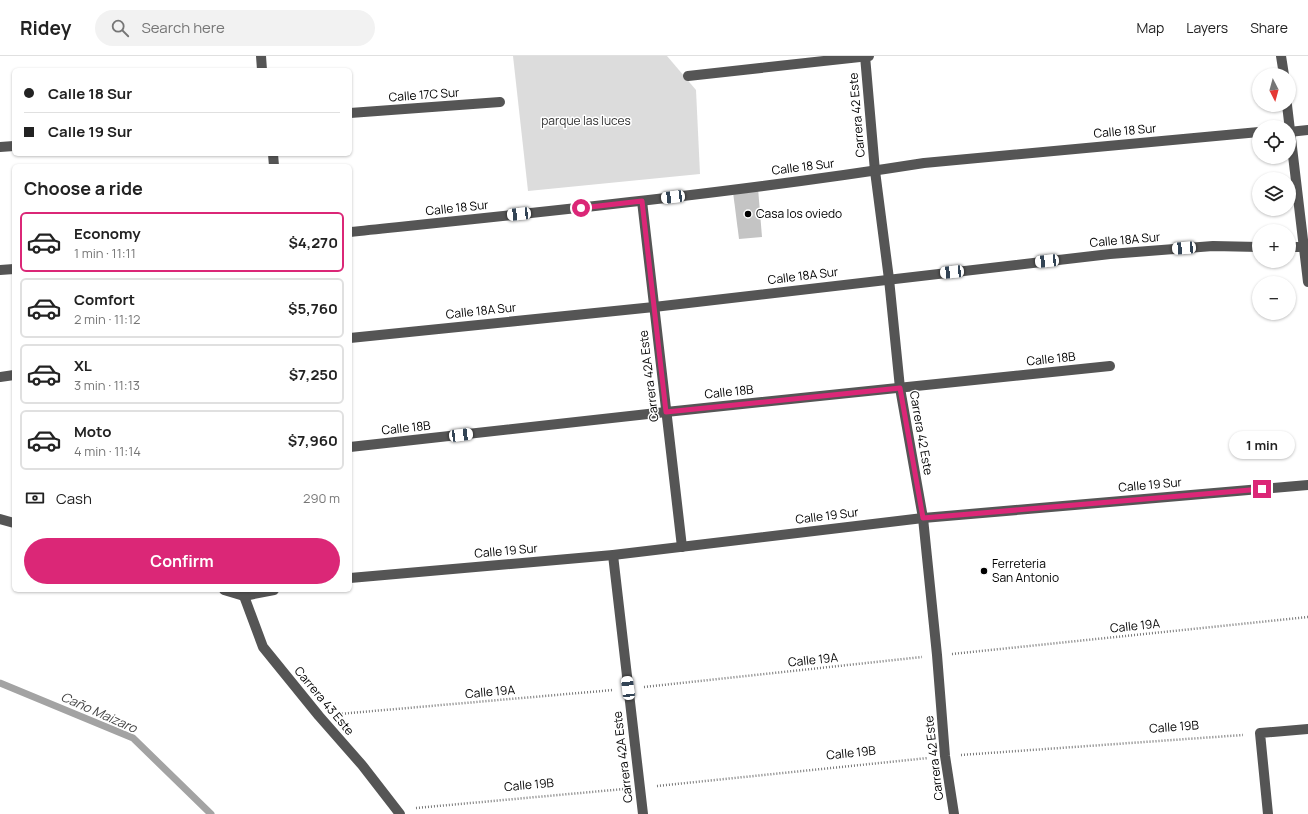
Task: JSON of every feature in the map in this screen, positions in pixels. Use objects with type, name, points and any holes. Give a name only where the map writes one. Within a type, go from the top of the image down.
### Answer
[{"type":"street","points":[[261,56],[262,68]]},
{"type":"street","points":[[688,76],[866,56]]},
{"type":"street","name":"Carrera 42 Este","points":[[866,56],[875,171],[889,279],[900,388],[923,518],[938,655],[945,756],[954,814]]},
{"type":"street","points":[[1281,56],[1283,68]]},
{"type":"street","name":"Calle 17C Sur","points":[[352,113],[500,102]]},
{"type":"street","points":[[1296,131],[1308,130]]},
{"type":"street","name":"Calle 18 Sur","points":[[352,232],[642,201],[875,171],[924,163],[1252,133]]},
{"type":"street","points":[[0,148],[12,146]]},
{"type":"street","points":[[1294,164],[1306,247],[1308,282]]},
{"type":"street","name":"Carrera 42A Este","points":[[642,201],[682,547]]},
{"type":"street","name":"Calle 18A Sur","points":[[352,338],[654,306],[1110,254],[1213,246],[1252,246]]},
{"type":"street","points":[[0,270],[12,268]]},
{"type":"street","name":"Calle 18B","points":[[352,447],[666,412],[1110,366]]},
{"type":"street","points":[[0,377],[12,375]]},
{"type":"street","name":"Calle 19 Sur","points":[[352,578],[613,555],[923,518],[1308,485]]},
{"type":"street","points":[[0,518],[12,522]]},
{"type":"street","name":"Carrera 42A Este","points":[[613,555],[643,814]]},
{"type":"street","points":[[231,592],[244,596],[264,592]]},
{"type":"street","name":"Carrera 43 Este","points":[[244,596],[263,648],[362,765],[399,812]]},
{"type":"street","points":[[1268,814],[1260,733],[1308,729]]},
{"type":"path","name":"Calle 19A","points":[[319,716],[628,688],[1308,617]]},
{"type":"path","name":"Calle 19B","points":[[399,812],[945,756],[1260,733]]},
{"type":"green space","name":"parque las luces","points":[[513,56],[667,56],[696,90],[700,174],[528,191]]},
{"type":"building","name":"Casa los oviedo","points":[[758,188],[762,237],[739,239],[733,192]]},
{"type":"waterway","name":"Caño Maizaro","points":[[0,683],[133,738],[211,814]]},
{"type":"place","name":"Casa los oviedo","points":[[748,214]]},
{"type":"place","name":"Ferreteria San Antonio","points":[[984,571]]},
{"type":"route","points":[[581,208],[642,201],[666,412],[900,388],[923,518],[1262,489]]}]
